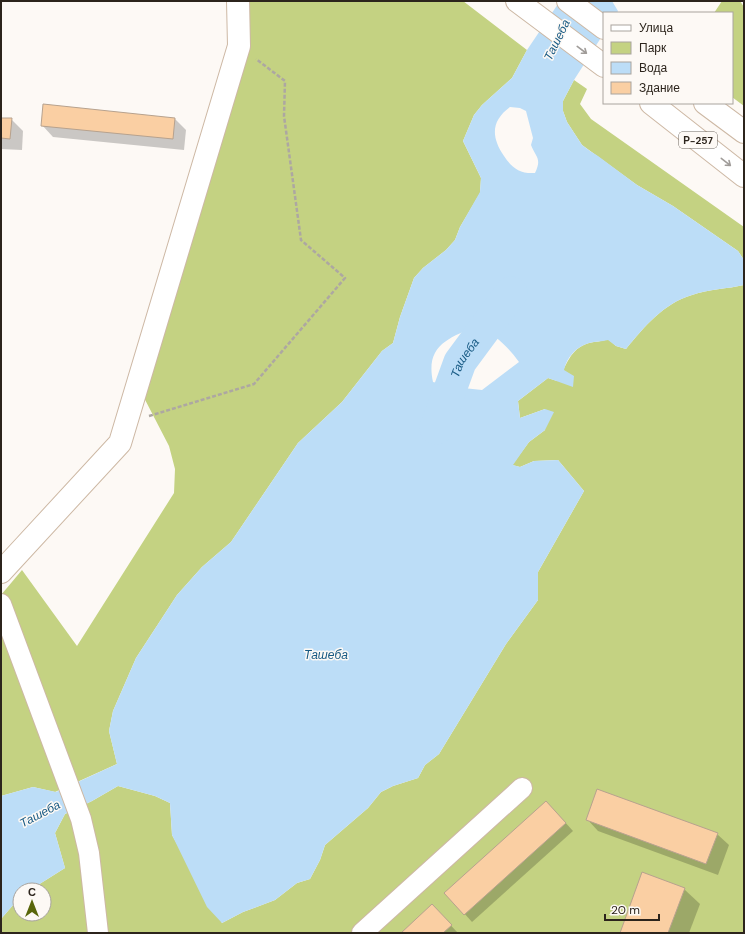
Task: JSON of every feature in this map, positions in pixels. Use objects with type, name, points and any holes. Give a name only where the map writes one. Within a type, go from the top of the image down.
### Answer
[{"type":"main road","points":[[1,572],[120,444],[239,46],[238,1]]},
{"type":"main road","points":[[517,1],[603,65]]},
{"type":"main road","points":[[568,1],[603,27]]},
{"type":"main road","name":"Р-257","points":[[652,104],[744,176]]},
{"type":"main road","name":"Р-257","points":[[706,104],[744,132]]},
{"type":"street","points":[[1,604],[81,819],[89,853],[103,933]]},
{"type":"street","points":[[362,933],[522,788]]},
{"type":"street","points":[[89,853],[98,933]]},
{"type":"path","points":[[148,417],[254,384],[345,278],[301,240],[284,116],[285,81],[239,46]]},
{"type":"green space","points":[[249,1],[463,1],[527,50],[512,78],[482,105],[474,115],[463,141],[481,178],[480,193],[460,227],[455,240],[446,250],[423,268],[414,278],[400,317],[393,343],[382,351],[342,402],[298,443],[231,542],[202,567],[177,595],[136,658],[113,711],[109,731],[117,764],[55,792],[33,787],[1,796],[1,595],[22,570],[77,646],[174,493],[175,469],[169,446],[140,390],[238,85],[250,18]]},
{"type":"green space","points":[[722,1],[740,1],[744,7],[744,106],[733,98],[733,12],[715,12]]},
{"type":"green space","points":[[574,80],[587,89],[580,104],[591,119],[744,227],[744,260],[738,251],[673,206],[637,185],[582,145],[567,122],[563,111],[563,101]]},
{"type":"green space","points":[[744,285],[744,933],[1,933],[1,919],[12,906],[12,922],[52,922],[52,882],[43,882],[65,868],[55,833],[65,814],[118,786],[155,796],[170,803],[172,835],[222,923],[243,912],[275,900],[297,883],[310,879],[320,860],[325,845],[368,808],[381,792],[393,786],[418,778],[425,765],[439,754],[506,644],[538,600],[538,572],[584,491],[558,460],[534,461],[520,467],[512,465],[529,442],[545,430],[545,409],[520,418],[518,401],[548,378],[557,381],[569,359],[577,349],[582,346],[608,339],[616,346],[626,349],[647,324],[672,304],[698,293]]},
{"type":"water","name":"Ташеба","points":[[560,1],[612,1],[618,11],[603,12],[603,35],[574,80],[563,101],[563,111],[567,122],[582,145],[637,185],[673,206],[738,251],[744,260],[744,285],[698,293],[672,304],[647,324],[626,349],[616,346],[608,340],[592,342],[580,347],[567,361],[564,370],[574,376],[573,387],[548,378],[518,401],[520,418],[545,409],[554,412],[545,430],[529,442],[513,465],[520,467],[534,461],[558,460],[584,491],[538,572],[538,600],[506,644],[439,754],[425,765],[418,778],[393,786],[381,792],[368,808],[325,845],[320,860],[310,879],[297,883],[275,900],[243,912],[222,923],[207,907],[172,835],[170,803],[155,796],[118,786],[65,814],[55,833],[65,868],[43,882],[12,882],[12,906],[1,919],[1,796],[33,787],[56,792],[117,764],[109,731],[113,711],[136,658],[177,595],[202,567],[231,542],[298,443],[342,402],[382,351],[393,343],[400,317],[414,278],[423,268],[446,250],[455,240],[460,227],[480,192],[481,178],[463,141],[474,115],[482,105],[512,78],[527,50]],"holes":[[[510,107],[520,108],[526,111],[533,138],[531,145],[538,158],[535,173],[521,171],[513,167],[504,156],[495,136],[496,124],[499,118]],[[477,326],[501,341],[519,362],[482,390],[454,387],[433,382],[431,369],[433,359],[436,351],[449,339]]]},
{"type":"building","points":[[43,104],[175,118],[173,139],[41,126]]},
{"type":"building","points":[[1,118],[12,118],[10,139],[1,138]]},
{"type":"building","points":[[597,789],[718,833],[706,864],[586,820]]},
{"type":"building","points":[[546,801],[566,823],[464,915],[444,893]]},
{"type":"building","points":[[642,872],[685,888],[668,933],[620,933]]},
{"type":"building","points":[[432,904],[452,925],[443,933],[401,933]]},
{"type":"waterway","name":"Ташеба","points":[[436,428],[460,362],[511,293]]}]
